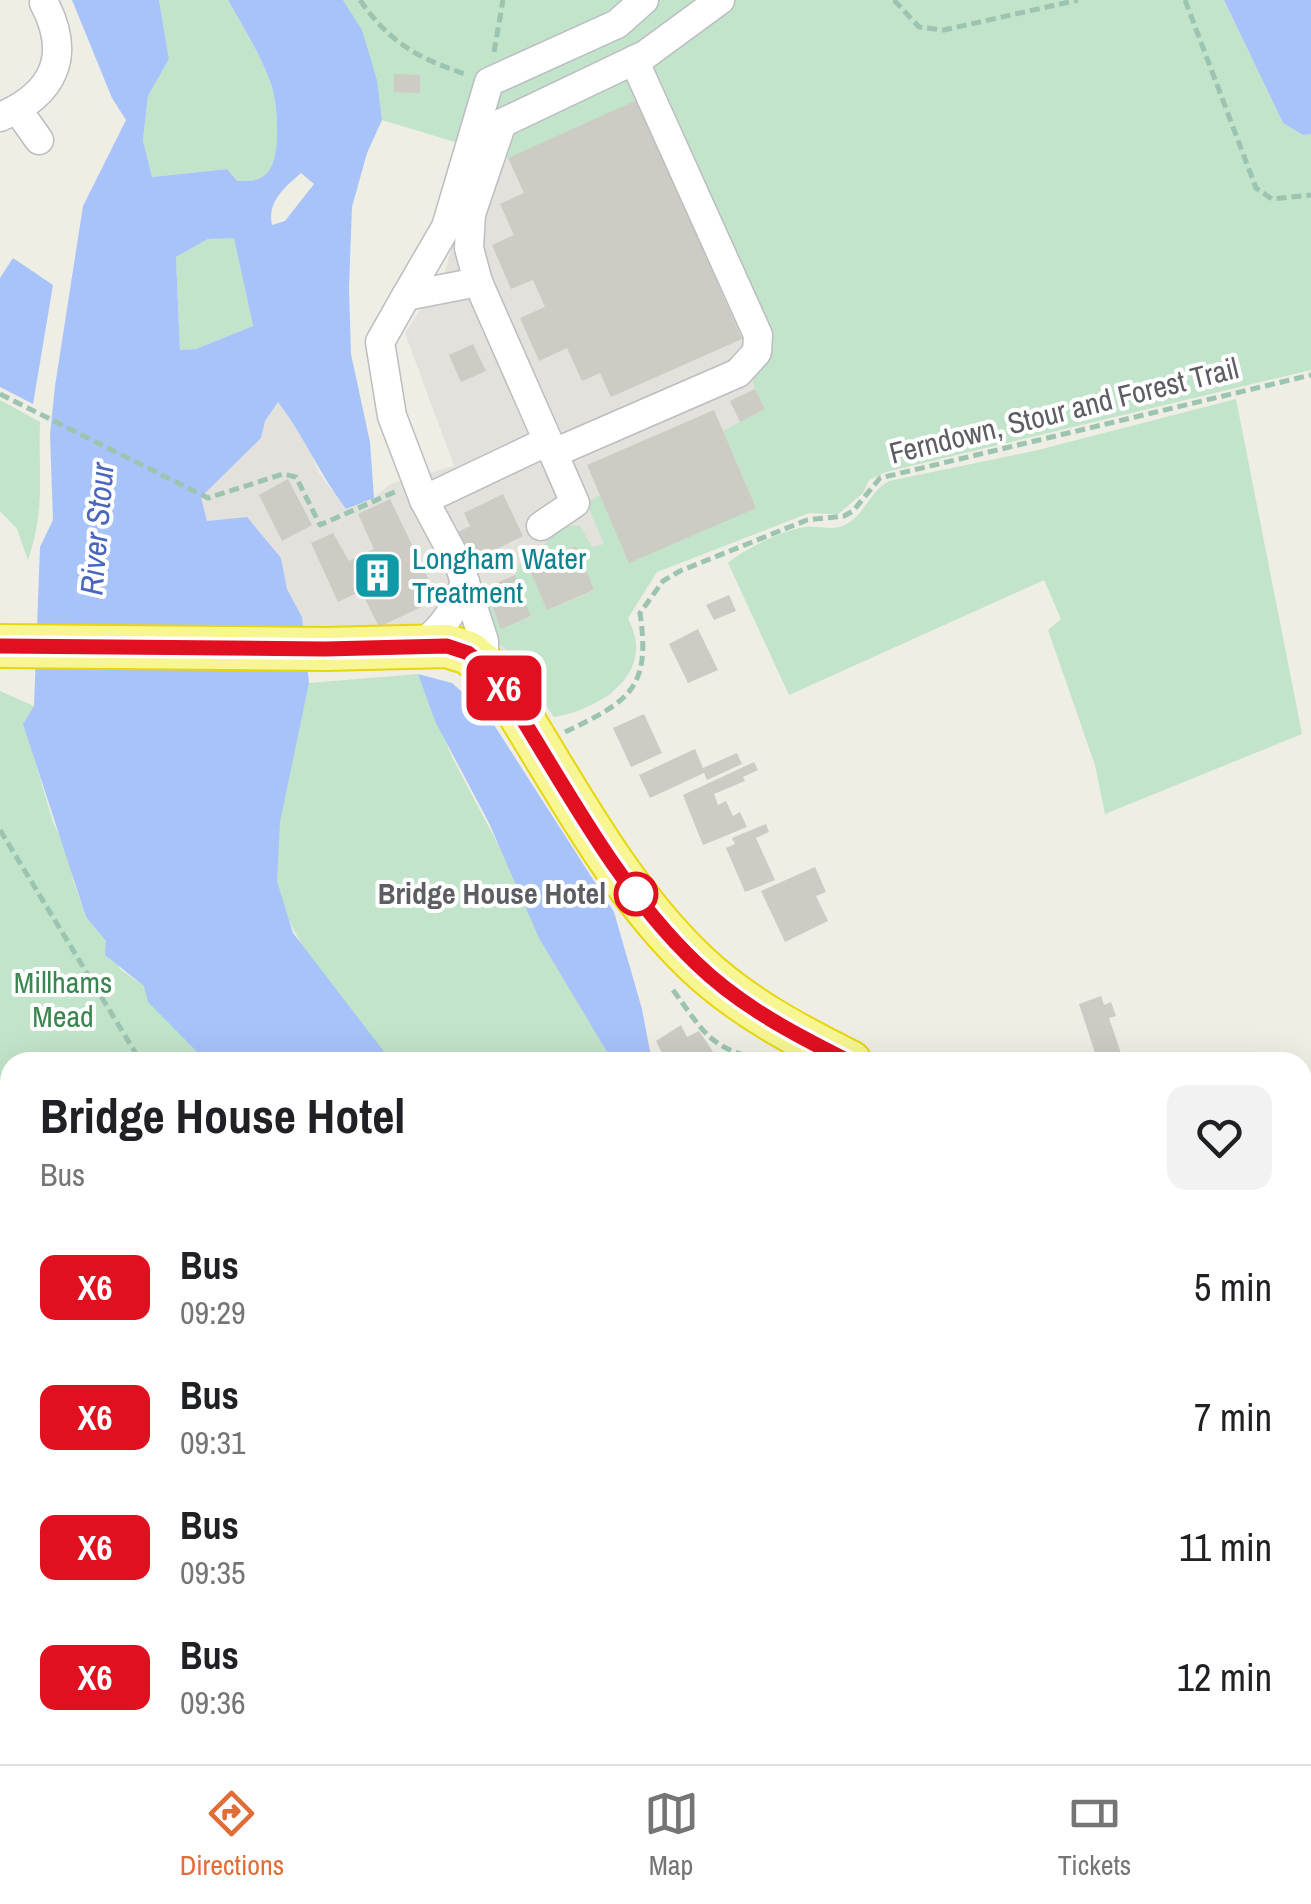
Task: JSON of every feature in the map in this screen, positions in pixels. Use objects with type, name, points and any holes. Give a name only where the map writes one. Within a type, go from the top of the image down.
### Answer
[{"type":"highway","points":[[2,647],[325,649],[421,645],[468,653],[495,675],[644,906],[698,965],[772,1021],[831,1052]]},
{"type":"lane","points":[[484,666],[484,640],[465,582],[421,491],[392,416],[380,342],[446,227],[490,82],[617,24],[644,0]]},
{"type":"lane","points":[[541,526],[575,504],[478,282],[468,248],[472,214],[502,123],[634,60],[720,0]]},
{"type":"lane","points":[[39,140],[9,113],[42,92],[54,68],[58,39],[44,4]]},
{"type":"lane","points":[[421,491],[551,447],[738,373],[757,352],[758,336],[634,60]]},
{"type":"lane","points":[[406,296],[478,282]]},
{"type":"lane","points":[[421,645],[444,627],[465,582]]},
{"type":"path","points":[[360,0],[390,38],[428,62],[490,82],[502,0]]},
{"type":"path","points":[[894,0],[919,27],[944,30],[1078,0]]},
{"type":"path","points":[[1184,0],[1256,188],[1272,199],[1311,194]]},
{"type":"path","name":"Ferndown, Stour and Forest Trail","points":[[540,744],[592,719],[629,693],[642,671],[646,650],[640,612],[663,581],[680,571],[806,520],[844,516],[880,478],[1311,375]]},
{"type":"path","points":[[0,394],[208,498],[283,474],[296,477],[320,525],[421,491]]},
{"type":"path","points":[[0,830],[136,1052]]},
{"type":"shaded area","points":[[628,40],[863,493],[838,514],[809,513],[657,572],[628,618],[636,650],[627,676],[610,695],[554,717],[511,655],[461,638],[304,638],[302,617],[287,589],[280,558],[247,517],[207,521],[201,496],[261,438],[265,421],[278,401],[310,451],[319,473],[346,509],[374,498],[390,484],[454,466],[405,333],[445,272],[491,103]]},
{"type":"green space","points":[[159,0],[228,0],[262,62],[273,93],[277,117],[275,157],[263,177],[237,181],[226,169],[152,177],[143,140],[148,96],[169,59]]},
{"type":"green space","points":[[343,0],[1224,0],[1283,123],[1303,135],[1311,134],[1311,370],[886,472],[869,480],[863,493],[838,514],[809,513],[657,572],[628,618],[636,645],[634,663],[627,675],[594,704],[554,717],[511,655],[491,634],[484,608],[488,597],[501,628],[531,617],[515,575],[519,564],[532,557],[535,563],[529,566],[547,610],[594,591],[576,546],[546,558],[544,545],[569,526],[580,526],[592,547],[604,544],[587,503],[600,495],[756,508],[723,431],[765,409],[755,389],[742,339],[637,101],[508,158],[382,120],[369,57]]},
{"type":"green space","points":[[234,237],[253,326],[196,349],[180,350],[176,257],[208,239]]},
{"type":"green space","points":[[1236,399],[1302,734],[1105,814],[1095,765],[1048,630],[1061,619],[1044,580],[789,695],[728,563],[735,558],[787,532],[845,525],[889,481],[1034,451]]},
{"type":"green space","points":[[0,400],[40,422],[39,507],[28,560],[17,529],[0,511]]},
{"type":"green space","points":[[418,674],[452,757],[608,1052],[384,1052],[359,1023],[307,953],[283,904],[277,881],[278,836],[286,783],[309,683]]},
{"type":"green space","name":"Millhams Mead","points":[[0,691],[34,706],[30,744],[86,917],[106,941],[120,969],[144,986],[199,1052],[0,1052]]},
{"type":"water","name":"River Stour","points":[[72,0],[159,0],[169,59],[148,96],[143,140],[152,177],[227,169],[237,181],[248,181],[263,177],[271,167],[277,117],[271,84],[228,0],[343,0],[362,30],[377,80],[382,120],[367,153],[352,207],[349,288],[351,354],[370,442],[374,498],[346,509],[278,402],[265,421],[261,438],[201,497],[207,521],[247,517],[281,558],[287,589],[302,617],[309,683],[280,822],[277,881],[293,933],[384,1052],[197,1052],[148,1002],[144,986],[105,955],[106,941],[86,917],[23,724],[34,706],[40,547],[53,520],[50,434],[83,206],[126,120],[112,98]],"holes":[[[301,173],[314,184],[285,221],[272,225],[274,202],[283,190]],[[234,238],[253,326],[196,349],[180,350],[176,257],[208,239]]]},
{"type":"water","points":[[1224,0],[1311,0],[1311,134],[1303,135],[1283,123]]},
{"type":"water","points":[[13,258],[53,285],[33,404],[0,387],[0,278]]},
{"type":"water","points":[[418,674],[452,683],[487,714],[614,912],[650,1052],[607,1052],[539,938],[489,823],[435,721]]},
{"type":"building","points":[[394,74],[420,75],[420,93],[394,92]]},
{"type":"building","points":[[637,100],[742,339],[611,397],[600,373],[582,381],[567,348],[539,361],[520,318],[545,307],[533,280],[511,289],[492,245],[514,235],[500,204],[524,193],[508,158]]},
{"type":"building","points":[[473,344],[486,371],[461,382],[449,355]]},
{"type":"building","points":[[755,389],[765,409],[740,422],[730,401]]},
{"type":"building","points":[[714,410],[756,508],[629,563],[587,465]]},
{"type":"building","points":[[288,479],[312,525],[282,541],[259,495]]},
{"type":"building","points":[[503,494],[523,536],[470,562],[456,533],[470,526],[464,513]]},
{"type":"building","name":"Longham Water Treatment","points":[[390,499],[438,599],[379,627],[361,591],[338,602],[311,543],[333,533],[349,561],[374,549],[358,514]]},
{"type":"building","points":[[576,546],[594,590],[547,610],[528,565]]},
{"type":"building","points":[[515,575],[531,616],[501,629],[485,588]]},
{"type":"building","points":[[729,595],[736,611],[714,620],[706,605]]},
{"type":"building","points":[[698,629],[718,670],[688,683],[669,644]]},
{"type":"building","points":[[644,714],[662,753],[631,767],[613,728]]},
{"type":"building","points":[[695,749],[703,768],[737,753],[742,764],[707,780],[704,773],[650,798],[639,775]]},
{"type":"building","points":[[754,762],[758,770],[743,777],[745,781],[714,794],[718,805],[726,801],[733,816],[740,812],[747,827],[703,845],[683,795]]},
{"type":"building","points":[[766,824],[769,832],[756,838],[775,880],[745,892],[726,848],[735,844],[732,838]]},
{"type":"building","points":[[815,867],[826,892],[816,896],[828,921],[785,942],[761,891]]},
{"type":"building","points":[[1101,996],[1104,1005],[1111,1002],[1116,1016],[1109,1018],[1121,1052],[1095,1052],[1079,1004]]},
{"type":"building","points":[[681,1025],[687,1037],[699,1031],[713,1052],[662,1052],[656,1041]]},
{"type":"bus line","name":"X6","points":[[0,646],[325,649],[421,645],[447,646],[468,653],[495,675],[644,906],[698,965],[772,1021],[830,1052]]},
{"type":"place","name":"Longham Water Treatment","points":[[377,576]]},
{"type":"place","name":"Bridge House Hotel","points":[[636,894]]}]
